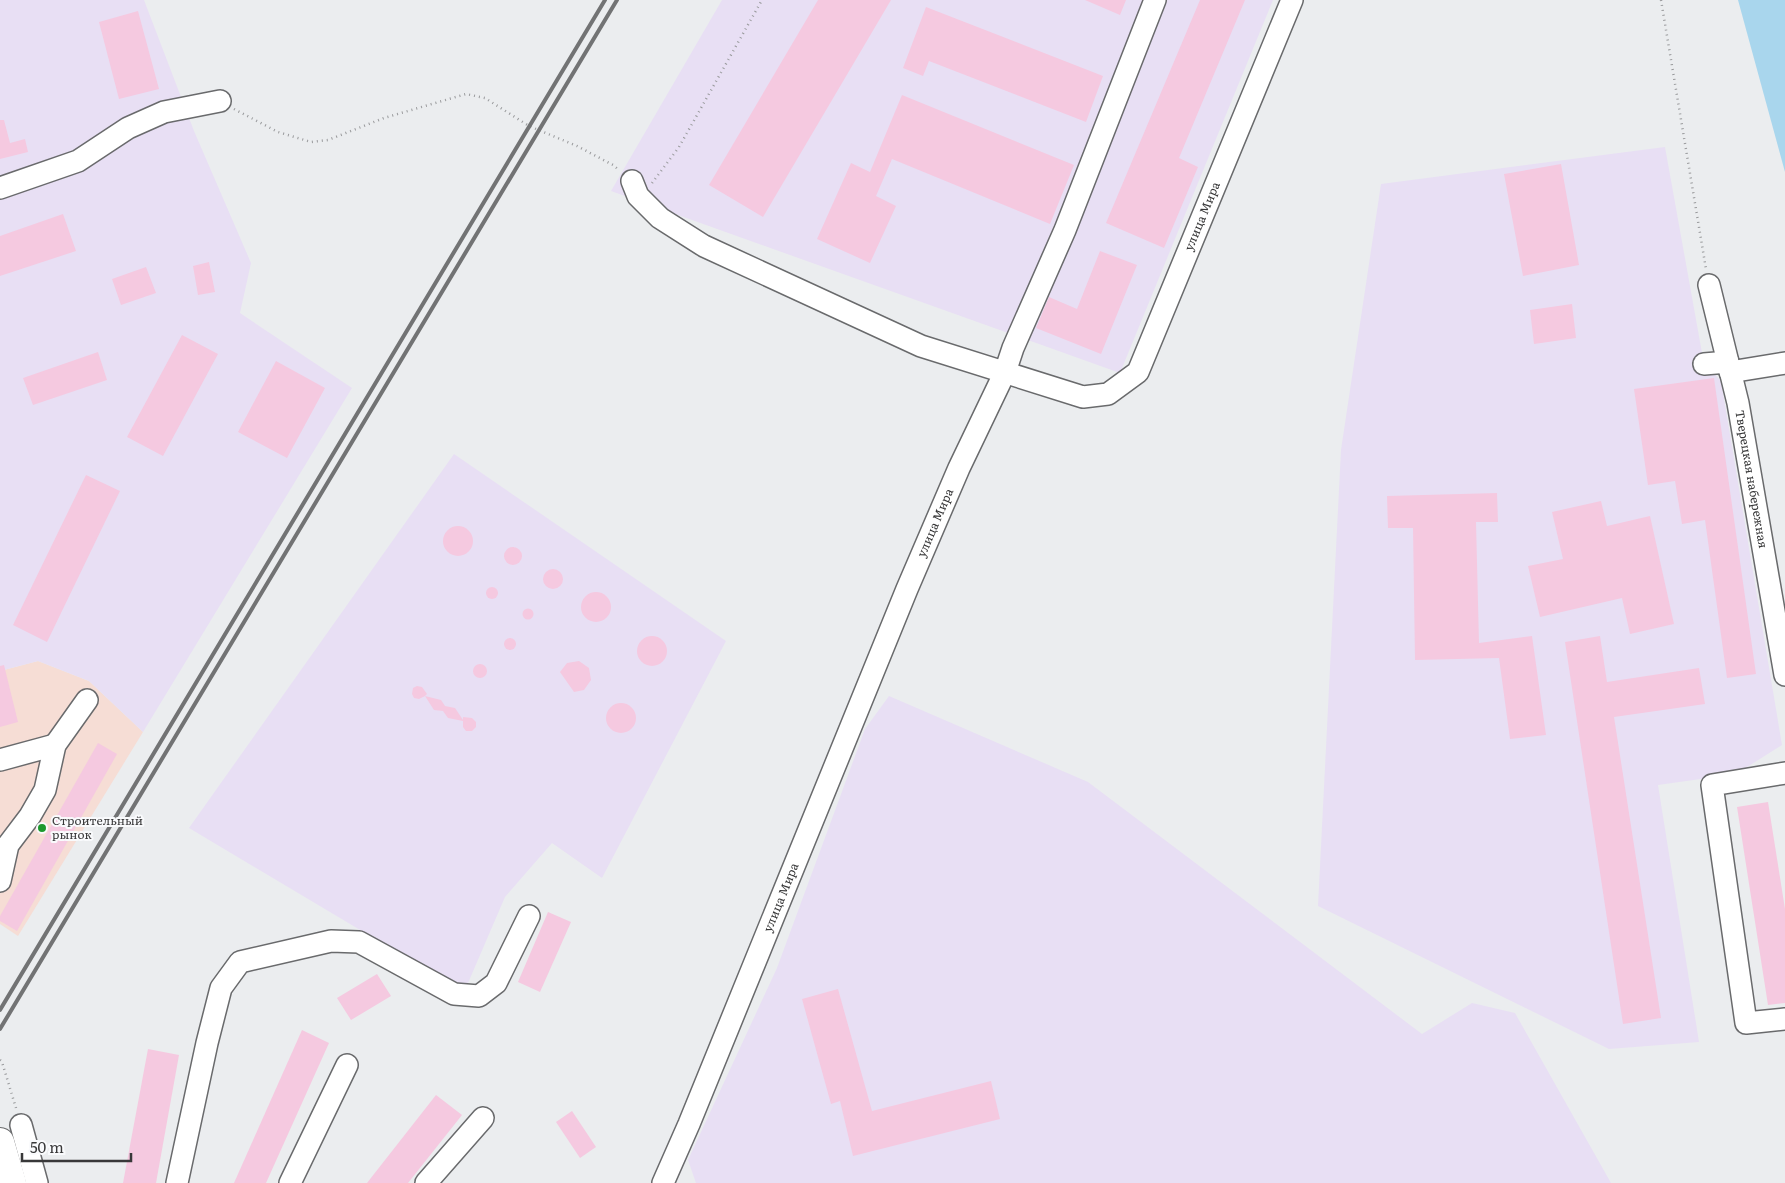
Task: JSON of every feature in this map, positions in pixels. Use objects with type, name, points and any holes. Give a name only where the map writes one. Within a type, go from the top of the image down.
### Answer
[{"type":"main road","points":[[0,1142],[12,1183]]},
{"type":"street","points":[[632,181],[638,196],[660,218],[712,250],[921,346],[1004,372],[1065,230],[1155,0]]},
{"type":"street","name":"улица Мира","points":[[663,1183],[689,1124],[914,572],[958,468],[1004,372],[1084,397],[1108,394],[1138,372],[1292,0]]},
{"type":"street","points":[[0,188],[78,161],[128,128],[164,112],[220,102]]},
{"type":"street","name":"Тверецкая набережная","points":[[1709,285],[1738,403],[1785,675]]},
{"type":"street","points":[[1704,364],[1729,367],[1785,363]]},
{"type":"street","points":[[0,882],[4,837],[30,816],[45,790],[55,745],[87,700]]},
{"type":"street","points":[[0,760],[55,745]]},
{"type":"street","points":[[1785,773],[1712,785],[1746,1023],[1785,1018]]},
{"type":"street","points":[[177,1183],[207,1043],[221,988],[240,962],[332,941],[359,942],[454,994],[479,996],[496,983],[530,916]]},
{"type":"street","points":[[290,1183],[347,1065]]},
{"type":"street","points":[[426,1183],[483,1118]]},
{"type":"street","points":[[21,1125],[37,1183]]},
{"type":"path","points":[[650,207],[652,183],[679,147],[762,0]]},
{"type":"path","points":[[1661,0],[1709,285]]},
{"type":"path","points":[[220,102],[278,132],[311,142],[328,140],[384,118],[466,94],[485,98],[534,129],[554,136],[613,165],[632,181]]},
{"type":"path","points":[[0,1060],[21,1125]]},
{"type":"shaded area","points":[[0,0],[144,0],[194,131],[251,263],[240,313],[352,388],[143,732],[89,681],[38,661],[0,671]]},
{"type":"shaded area","points":[[722,0],[1273,0],[1120,373],[611,191]]},
{"type":"shaded area","points":[[1665,147],[1704,364],[1721,381],[1782,745],[1736,774],[1658,785],[1699,1042],[1609,1049],[1318,906],[1341,450],[1381,184]]},
{"type":"shaded area","points":[[454,454],[726,641],[602,878],[552,843],[505,897],[465,990],[434,974],[189,828]]},
{"type":"shaded area","name":"Строительный рынок","points":[[38,661],[89,681],[143,732],[18,936],[0,924],[0,671]]},
{"type":"shaded area","points":[[889,696],[1088,782],[1422,1034],[1472,1003],[1515,1013],[1611,1183],[696,1183],[688,1160],[777,968],[865,729]]},
{"type":"water","points":[[1738,0],[1785,0],[1785,172]]},
{"type":"building","points":[[818,0],[891,0],[763,217],[709,185]]},
{"type":"building","points":[[1085,0],[1126,0],[1120,15]]},
{"type":"building","points":[[1200,0],[1245,0],[1179,158],[1198,167],[1164,248],[1106,223]]},
{"type":"building","points":[[926,7],[1103,76],[1086,122],[929,61],[923,76],[903,68]]},
{"type":"building","points":[[138,11],[159,89],[119,99],[99,22]]},
{"type":"building","points":[[902,95],[1074,165],[1050,224],[892,159],[876,196],[896,206],[870,263],[817,239],[851,163],[870,172]]},
{"type":"building","points":[[0,120],[4,120],[10,143],[25,139],[28,152],[0,159]]},
{"type":"building","points":[[1561,164],[1579,265],[1523,276],[1504,174]]},
{"type":"building","points":[[63,214],[76,251],[0,276],[0,236]]},
{"type":"building","points":[[1100,251],[1137,265],[1101,354],[1036,328],[1049,297],[1077,309]]},
{"type":"building","points":[[209,262],[215,292],[198,295],[193,266]]},
{"type":"building","points":[[146,267],[156,293],[121,305],[112,279]]},
{"type":"building","points":[[1572,304],[1576,338],[1534,344],[1530,310]]},
{"type":"building","points":[[182,335],[218,354],[163,456],[127,437]]},
{"type":"building","points":[[98,352],[107,380],[33,405],[23,378]]},
{"type":"building","points":[[276,361],[325,388],[287,458],[238,432]]},
{"type":"building","points":[[1714,378],[1756,674],[1727,678],[1705,520],[1682,524],[1675,481],[1648,485],[1634,389]]},
{"type":"building","points":[[86,475],[120,491],[47,642],[13,625]]},
{"type":"building","points":[[1497,493],[1498,522],[1476,522],[1479,643],[1532,636],[1546,735],[1510,739],[1499,658],[1415,660],[1413,528],[1388,528],[1387,496]]},
{"type":"building","points":[[1601,501],[1607,526],[1650,516],[1674,624],[1630,634],[1622,598],[1540,617],[1528,566],[1563,559],[1552,512]]},
{"type":"building","points":[[458,526],[469,530],[473,541],[469,552],[458,556],[447,552],[443,541],[447,530]]},
{"type":"building","points":[[509,547],[517,547],[522,552],[520,563],[509,565],[504,560],[504,552]]},
{"type":"building","points":[[549,569],[557,569],[563,575],[563,583],[557,589],[549,589],[543,583],[543,575]]},
{"type":"building","points":[[494,587],[497,588],[497,598],[490,599],[487,598],[486,591],[487,588]]},
{"type":"building","points":[[596,592],[607,596],[611,607],[607,618],[596,622],[585,618],[581,607],[585,596]]},
{"type":"building","points":[[528,608],[534,614],[528,620],[522,614]]},
{"type":"building","points":[[652,636],[663,640],[667,651],[663,662],[652,666],[641,662],[637,651],[641,640]]},
{"type":"building","points":[[1600,636],[1607,682],[1699,668],[1705,704],[1614,717],[1661,1018],[1623,1024],[1565,642]]},
{"type":"building","points":[[512,638],[515,639],[515,649],[508,650],[505,649],[504,642],[505,639]]},
{"type":"building","points":[[579,661],[589,668],[591,680],[584,690],[574,692],[560,672],[567,663]]},
{"type":"building","points":[[480,664],[485,666],[487,671],[485,676],[480,678],[475,676],[473,671],[475,666]]},
{"type":"building","points":[[4,665],[18,722],[0,727],[0,666]]},
{"type":"building","points":[[417,686],[422,687],[427,694],[419,699],[414,698],[412,694],[413,688]]},
{"type":"building","points":[[425,696],[441,700],[445,706],[455,708],[463,720],[463,717],[472,718],[476,722],[476,727],[472,731],[466,731],[463,727],[463,721],[448,718],[443,711],[434,710]]},
{"type":"building","points":[[621,703],[632,707],[636,718],[632,729],[621,733],[610,729],[606,718],[610,707]]},
{"type":"building","points":[[98,743],[117,754],[17,931],[0,921],[0,916]]},
{"type":"building","points":[[1768,802],[1785,909],[1785,1003],[1768,1005],[1737,807]]},
{"type":"building","points":[[548,912],[571,922],[540,992],[518,982]]},
{"type":"building","points":[[377,974],[391,996],[351,1020],[337,998]]},
{"type":"building","points":[[838,989],[872,1111],[991,1081],[1000,1119],[853,1156],[840,1101],[831,1104],[802,999]]},
{"type":"building","points":[[302,1030],[329,1043],[266,1183],[234,1183]]},
{"type":"building","points":[[148,1049],[179,1055],[156,1183],[123,1183]]},
{"type":"building","points":[[436,1095],[462,1115],[408,1183],[367,1183]]},
{"type":"building","points":[[572,1111],[596,1147],[580,1158],[556,1122]]},
{"type":"railway","points":[[0,1010],[605,0]]},
{"type":"railway","points":[[0,1029],[617,0]]},
{"type":"place","name":"Строительный рынок","points":[[42,828]]}]
